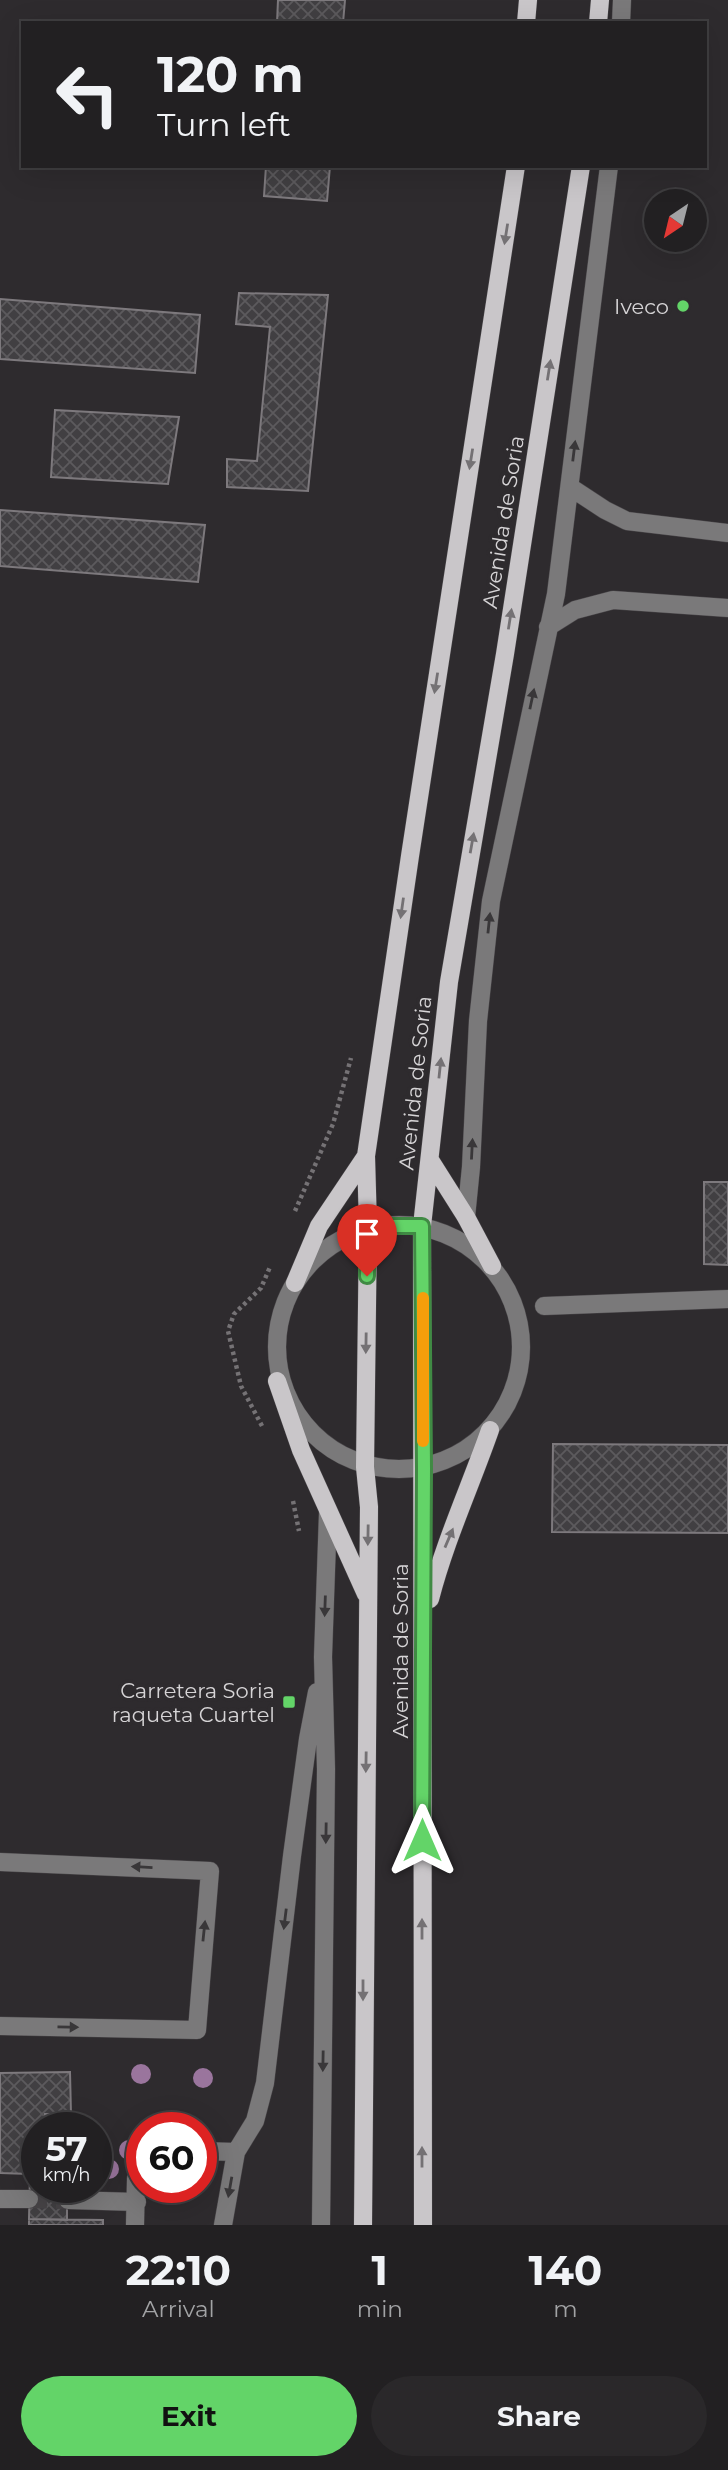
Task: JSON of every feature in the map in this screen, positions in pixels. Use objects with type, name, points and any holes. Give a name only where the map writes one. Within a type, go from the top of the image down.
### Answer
[{"type":"main road","points":[[526,21],[528,0]]},
{"type":"main road","points":[[598,21],[600,0]]},
{"type":"main road","name":"Avenida de Soria","points":[[363,2225],[369,1507],[365,1467],[368,1226],[366,1156],[516,168]]},
{"type":"main road","name":"Avenida de Soria","points":[[423,2225],[422,1226],[449,982],[505,654],[581,168]]},
{"type":"main road","points":[[295,1283],[319,1226],[366,1156]]},
{"type":"main road","points":[[430,1160],[466,1217],[492,1266]]},
{"type":"main road","points":[[277,1381],[301,1450],[367,1598]]},
{"type":"main road","points":[[423,1626],[440,1558],[471,1486],[491,1430]]},
{"type":"street","points":[[621,21],[622,0]]},
{"type":"street","points":[[466,1217],[478,1021],[491,901],[556,594],[609,168]]},
{"type":"street","points":[[570,487],[627,521],[728,533]]},
{"type":"street","points":[[548,627],[575,610],[613,600],[728,608]]},
{"type":"street","points":[[368,1226],[422,1226],[462,1241],[492,1266],[510,1294],[523,1338],[521,1367],[512,1397],[491,1430],[463,1452],[424,1468],[365,1467],[332,1449],[302,1422],[277,1381],[274,1366],[282,1309],[295,1283],[323,1251],[368,1226]]},
{"type":"street","points":[[544,1306],[728,1299]]},
{"type":"street","points":[[321,2225],[326,1782],[323,1657],[328,1513]]},
{"type":"street","points":[[223,2225],[236,2152],[254,2121],[265,2083],[308,1739],[323,1657]]},
{"type":"street","points":[[0,1862],[210,1871],[197,2030],[0,2026]]},
{"type":"street","points":[[217,2151],[236,2152]]},
{"type":"street","points":[[0,2199],[21,2199]]},
{"type":"street","points":[[135,2225],[137,2203]]},
{"type":"building","points":[[278,0],[345,0],[343,21],[277,21]]},
{"type":"building","points":[[266,168],[330,168],[327,201],[264,196]]},
{"type":"building","points":[[239,293],[328,295],[308,491],[227,487],[227,459],[257,461],[270,327],[236,324]]},
{"type":"building","points":[[0,299],[200,315],[195,373],[0,359]]},
{"type":"building","points":[[55,410],[179,417],[168,484],[51,477]]},
{"type":"building","points":[[0,510],[205,525],[198,582],[0,566]]},
{"type":"building","points":[[704,1182],[728,1182],[728,1265],[704,1264]]},
{"type":"building","points":[[553,1444],[728,1445],[728,1533],[552,1532]]},
{"type":"building","points":[[70,2072],[71,2112],[21,2112],[21,2174],[0,2173],[0,2073]]},
{"type":"building","points":[[29,2203],[67,2203],[67,2220],[29,2219]]},
{"type":"building","points":[[29,2219],[103,2220],[103,2225],[29,2225]]},
{"type":"slow traffic","points":[[423,1298],[423,1441]]},
{"type":"place","name":"Iveco","points":[[683,306]]},
{"type":"place","name":"Carretera Soria raqueta Cuartel","points":[[289,1702]]},
{"type":"route","points":[[367,1276],[368,1226],[422,1226],[422,1840]]}]
